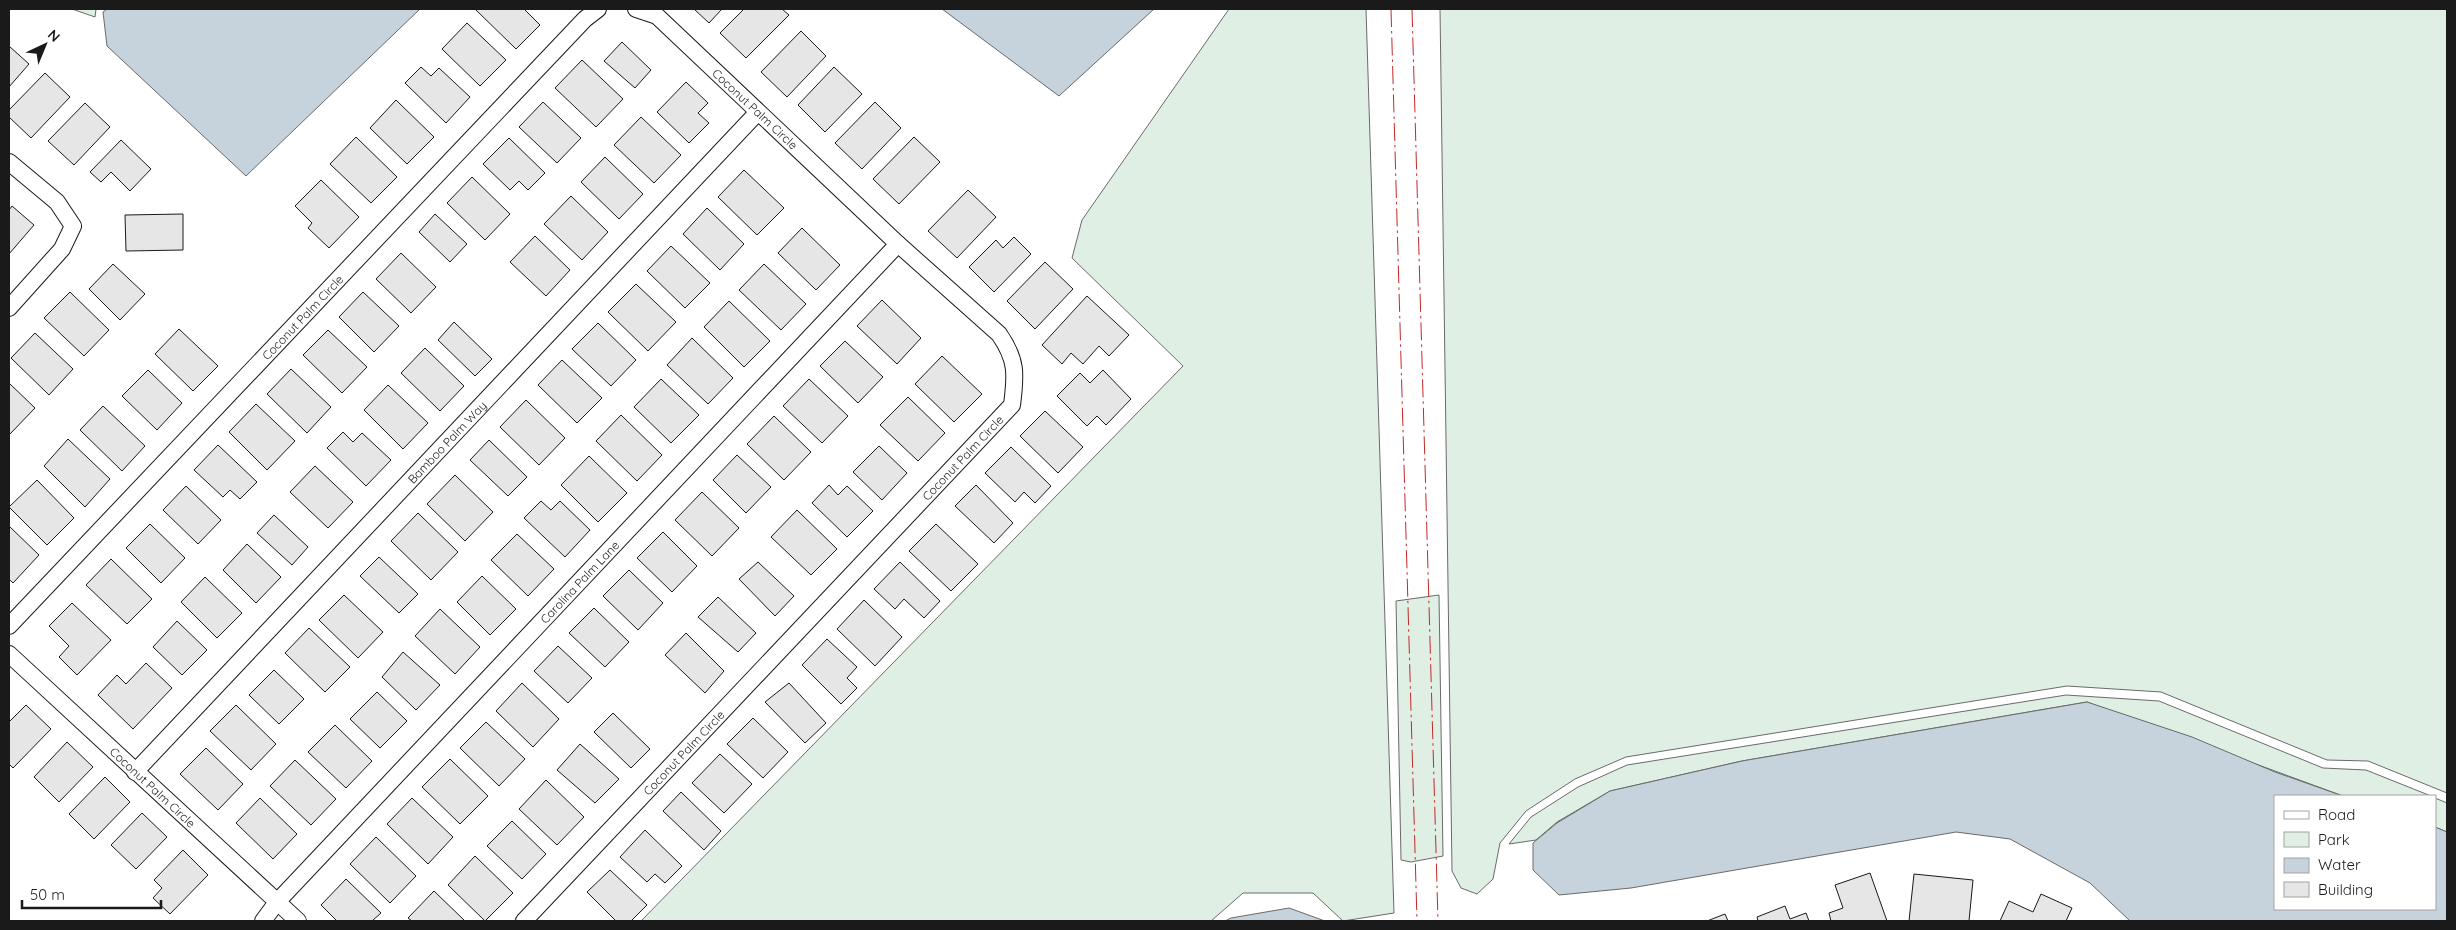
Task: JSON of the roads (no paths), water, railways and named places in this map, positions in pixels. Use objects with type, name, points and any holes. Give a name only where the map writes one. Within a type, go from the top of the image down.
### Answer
[{"type":"street","name":"Coconut Palm Circle","points":[[9,626],[585,19],[598,9]]},
{"type":"street","name":"Coconut Palm Circle","points":[[524,921],[1012,405],[1016,378],[1011,351],[998,334],[898,244],[657,16],[636,9]]},
{"type":"street","name":"Bamboo Palm Way","points":[[135,772],[758,112]]},
{"type":"street","points":[[9,162],[56,202],[73,226],[62,249],[9,308]]},
{"type":"street","name":"Carolina Palm Lane","points":[[264,921],[277,902],[898,244]]},
{"type":"street","name":"Coconut Palm Circle","points":[[9,654],[298,921]]},
{"type":"water","points":[[107,9],[420,9],[246,176],[107,46],[103,12]]},
{"type":"water","points":[[942,9],[1154,9],[1059,96]]},
{"type":"water","points":[[2087,702],[2192,737],[2275,772],[2340,795],[2274,795],[2274,910],[2436,910],[2436,827],[2447,832],[2447,921],[2130,921],[2090,883],[2010,839],[1956,832],[1631,888],[1559,895],[1533,870],[1533,843],[1557,823],[1610,791],[1742,761]]},
{"type":"water","points":[[1289,908],[1325,921],[1225,921],[1231,918]]}]
